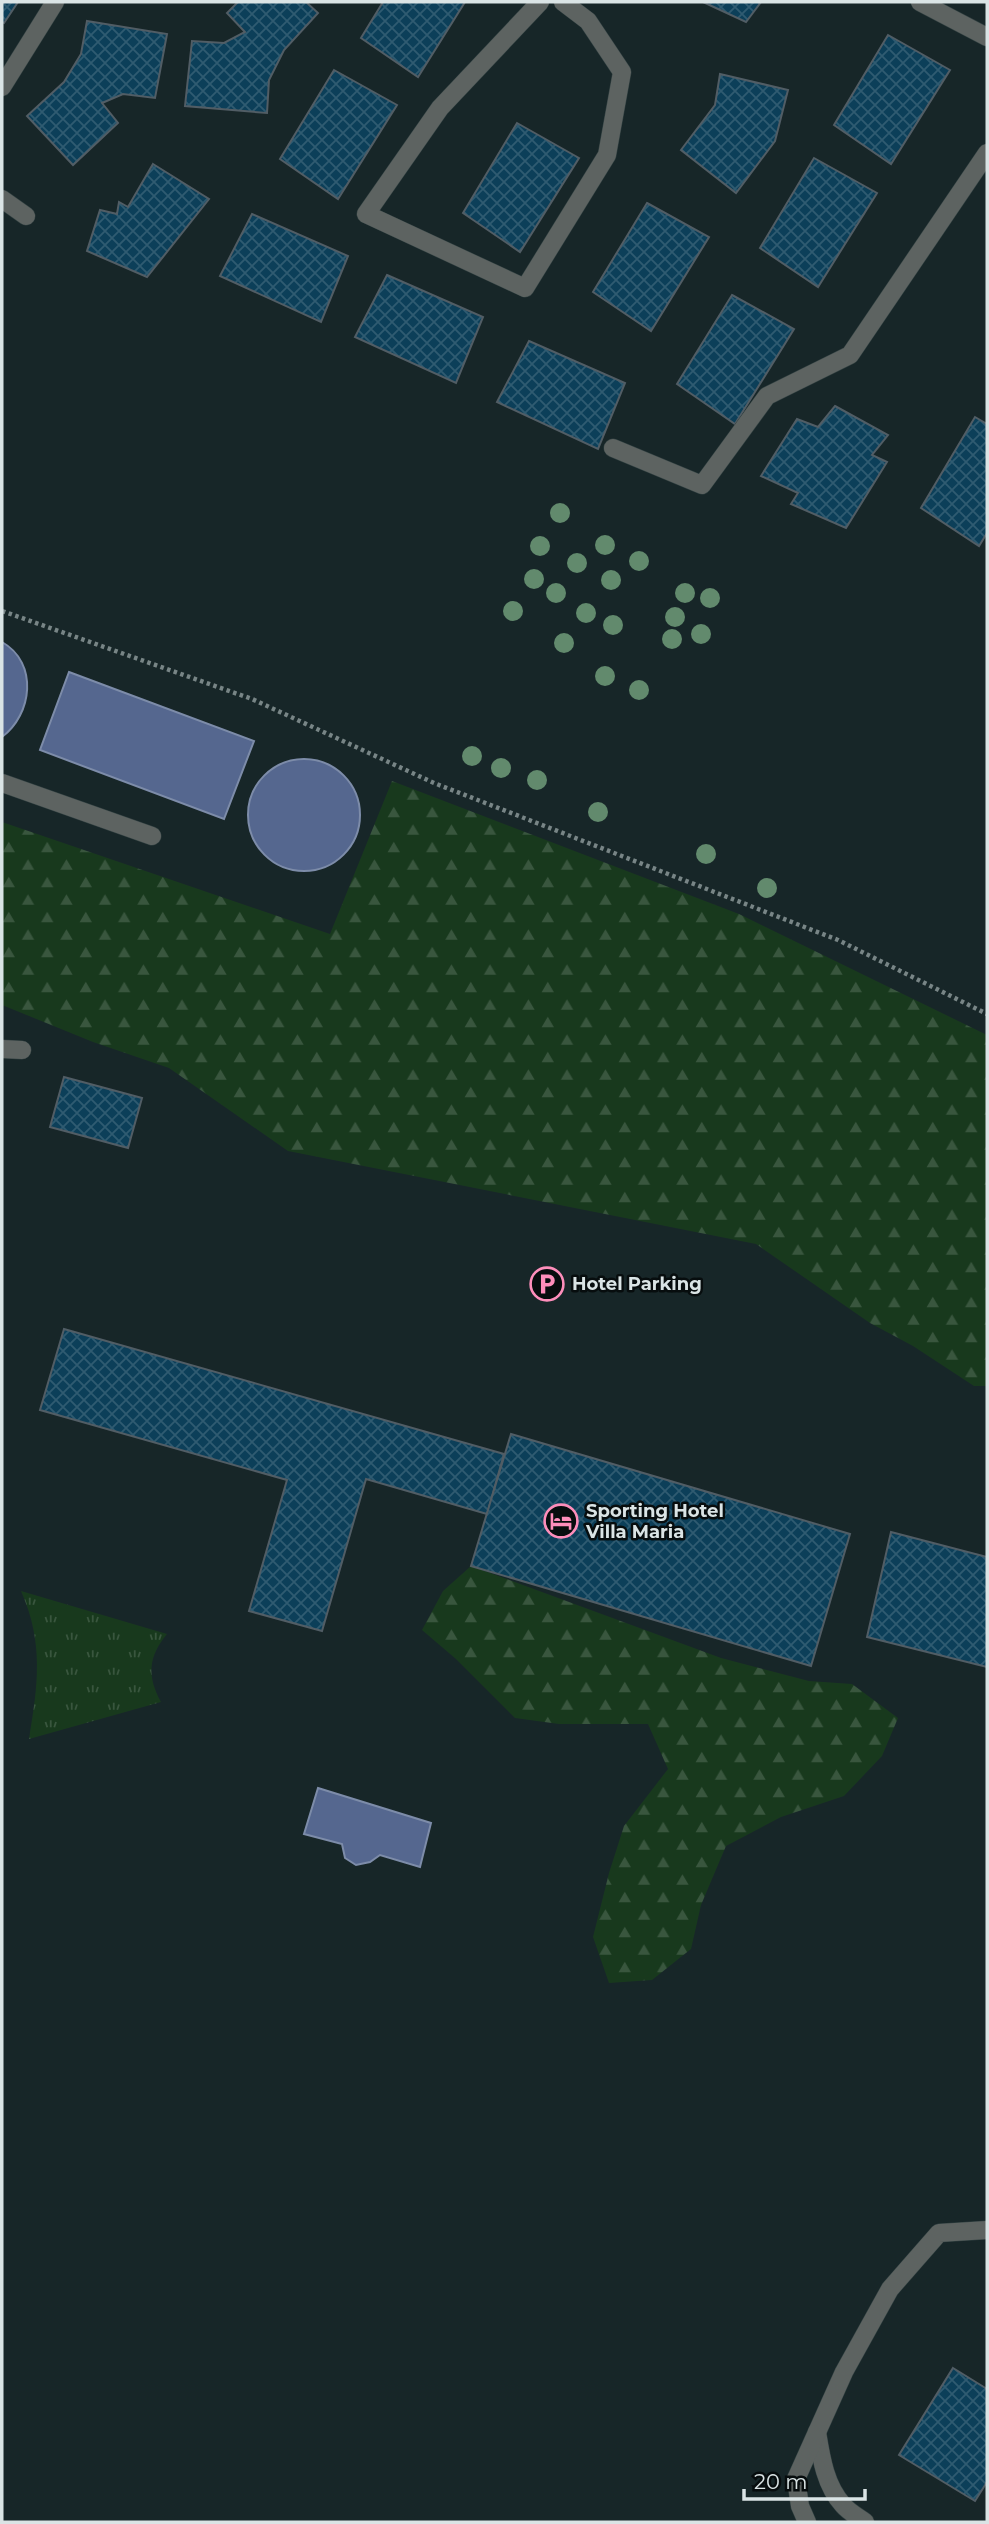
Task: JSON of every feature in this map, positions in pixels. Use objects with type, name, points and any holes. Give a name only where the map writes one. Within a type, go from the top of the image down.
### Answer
[{"type":"street","points":[[2,87],[55,2]]},
{"type":"street","points":[[540,2],[440,108],[366,214],[525,288],[607,155],[622,72],[588,21],[563,2]]},
{"type":"street","points":[[920,2],[987,37]]},
{"type":"street","points":[[613,447],[702,485],[767,396],[850,355],[987,153]]},
{"type":"street","points":[[2,199],[26,216]]},
{"type":"street","points":[[2,783],[152,836]]},
{"type":"street","points":[[2,1049],[22,1050]]},
{"type":"street","points":[[807,2522],[800,2506],[796,2479],[844,2372],[890,2289],[939,2233],[987,2230]]},
{"type":"street","points":[[817,2432],[823,2465],[830,2484],[843,2505],[865,2522]]},
{"type":"path","points":[[2,611],[253,699],[434,783],[838,940],[987,1014]]},
{"type":"green space","points":[[392,781],[739,914],[987,1035],[987,1386],[974,1386],[913,1346],[870,1323],[756,1244],[288,1151],[169,1068],[93,1042],[2,1005],[2,822],[330,934]]},
{"type":"green space","points":[[471,1566],[721,1658],[809,1681],[852,1684],[898,1718],[882,1756],[844,1796],[781,1817],[726,1846],[701,1905],[691,1949],[652,1980],[609,1983],[593,1937],[609,1873],[624,1826],[668,1769],[648,1724],[559,1724],[515,1718],[456,1659],[422,1630],[443,1591]]},
{"type":"green space","points":[[21,1591],[167,1634],[156,1651],[152,1667],[153,1684],[161,1702],[29,1739],[37,1664],[33,1628]]},
{"type":"water","points":[[2,642],[14,651],[22,663],[27,689],[20,716],[2,737]]},
{"type":"water","points":[[69,672],[254,741],[224,819],[40,750]]},
{"type":"water","points":[[304,759],[325,763],[344,775],[356,794],[360,815],[356,836],[344,855],[325,867],[304,871],[283,867],[264,855],[252,836],[248,815],[252,794],[264,775],[283,763]]},
{"type":"water","points":[[318,1788],[431,1823],[420,1867],[380,1855],[370,1862],[356,1865],[345,1858],[342,1844],[304,1834]]},
{"type":"building","points":[[2,2],[18,2],[4,23],[2,22]]},
{"type":"building","points":[[238,2],[306,2],[318,13],[284,50],[269,80],[267,113],[185,106],[192,41],[224,43],[245,32],[227,13]]},
{"type":"building","points":[[383,2],[465,2],[418,77],[361,38]]},
{"type":"building","points":[[703,2],[761,2],[746,22]]},
{"type":"building","points":[[87,21],[167,34],[155,98],[123,94],[102,103],[118,123],[73,165],[27,116],[64,82],[81,54]]},
{"type":"building","points":[[888,35],[950,70],[891,164],[834,125]]},
{"type":"building","points":[[334,70],[397,105],[338,199],[280,159]]},
{"type":"building","points":[[720,74],[788,90],[775,141],[736,193],[681,150],[715,105]]},
{"type":"building","points":[[517,123],[579,158],[520,252],[463,213]]},
{"type":"building","points":[[814,158],[877,193],[818,287],[760,248]]},
{"type":"building","points":[[153,164],[209,199],[147,277],[87,251],[100,210],[117,214],[119,202],[128,207]]},
{"type":"building","points":[[647,203],[709,237],[651,331],[593,292]]},
{"type":"building","points":[[252,214],[348,256],[321,322],[220,276]]},
{"type":"building","points":[[387,275],[483,317],[456,383],[355,337]]},
{"type":"building","points":[[732,295],[794,329],[735,424],[677,384]]},
{"type":"building","points":[[529,341],[625,383],[598,449],[497,402]]},
{"type":"building","points":[[835,406],[888,435],[872,455],[887,462],[846,528],[791,504],[798,493],[761,476],[797,419],[818,427]]},
{"type":"building","points":[[975,417],[987,424],[987,533],[979,546],[921,508]]},
{"type":"building","points":[[64,1077],[142,1098],[128,1148],[50,1127]]},
{"type":"building","points":[[64,1329],[504,1454],[487,1514],[366,1479],[322,1631],[249,1611],[287,1480],[40,1410]]},
{"type":"building","points":[[511,1434],[850,1534],[811,1666],[471,1566]]},
{"type":"building","points":[[891,1532],[987,1557],[987,1667],[867,1637]]},
{"type":"building","points":[[953,2368],[987,2389],[987,2482],[975,2501],[899,2455]]},
{"type":"place","name":"Hotel Parking","points":[[547,1284]]},
{"type":"place","name":"Sporting Hotel Villa Maria","points":[[561,1521]]}]
